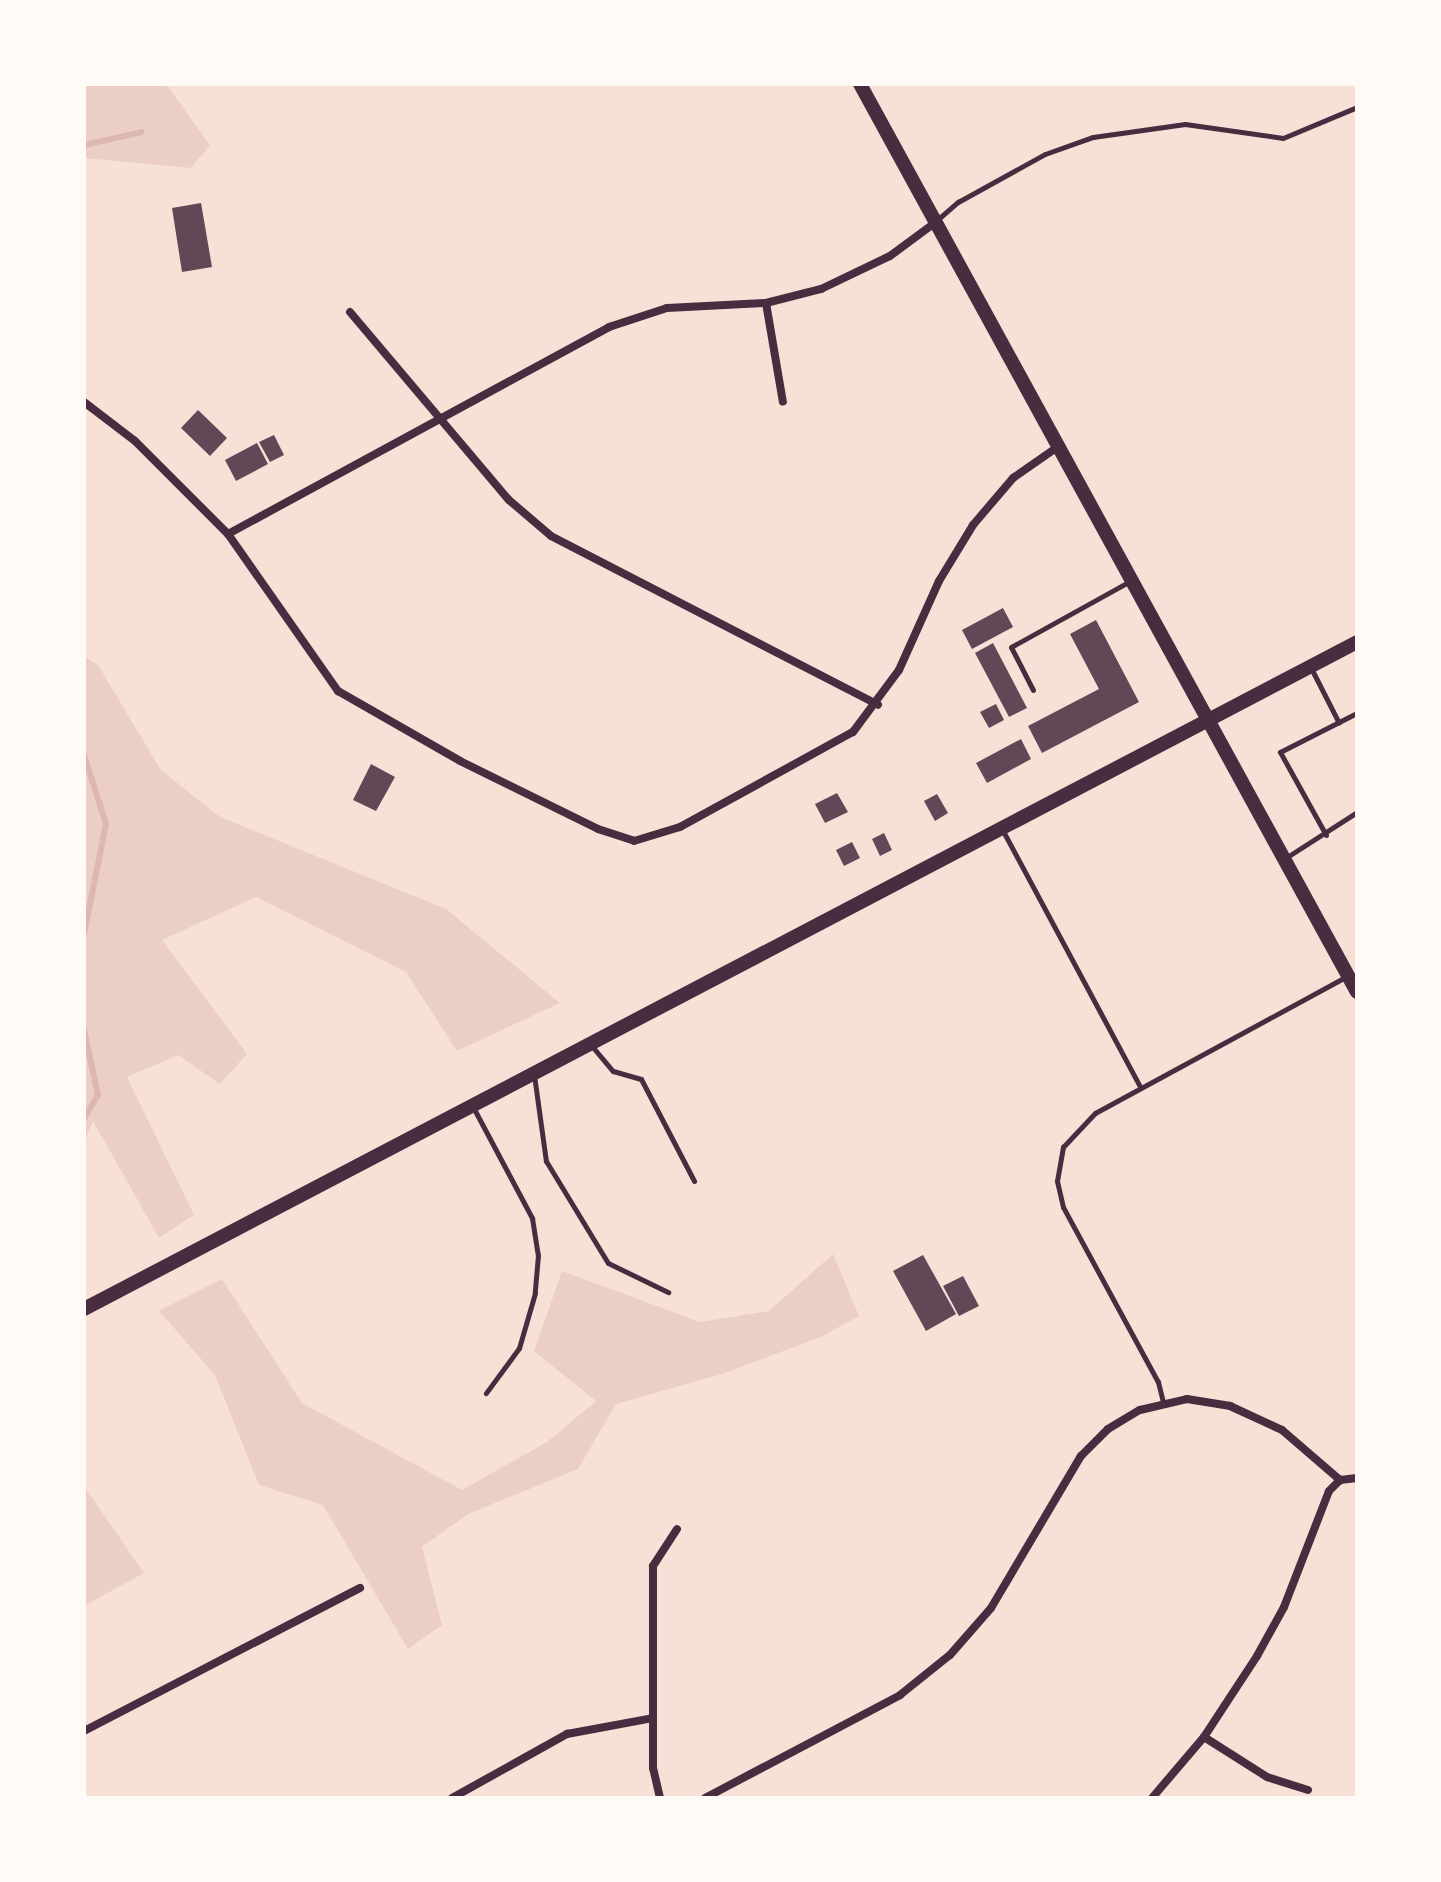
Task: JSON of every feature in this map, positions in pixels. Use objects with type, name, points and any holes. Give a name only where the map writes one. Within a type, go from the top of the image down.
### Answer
[{"type":"street","points":[[860,84],[1357,992]]},
{"type":"street","points":[[228,534],[641,314],[766,303],[848,278],[890,256],[936,222]]},
{"type":"street","points":[[766,303],[783,402]]},
{"type":"street","points":[[350,312],[509,500],[563,544],[878,705]]},
{"type":"street","points":[[84,402],[135,441],[228,534],[321,671],[348,699],[474,768],[598,829],[634,841],[680,827],[813,758],[853,732],[878,705],[973,525],[1013,478],[1059,446]]},
{"type":"street","points":[[84,1309],[1357,642]]},
{"type":"street","points":[[705,1798],[900,1695],[950,1655],[991,1608],[1081,1456],[1108,1429],[1163,1402],[1207,1401],[1254,1414],[1318,1456],[1340,1480]]},
{"type":"street","points":[[1152,1798],[1204,1737],[1284,1607],[1329,1491],[1340,1480],[1357,1478]]},
{"type":"street","points":[[660,1798],[653,1768],[653,1566],[677,1529]]},
{"type":"street","points":[[84,1731],[360,1588]]},
{"type":"street","points":[[452,1798],[567,1734],[653,1718]]},
{"type":"street","points":[[1204,1737],[1267,1777],[1308,1790]]},
{"type":"lane","points":[[936,222],[958,202],[1045,154],[1093,137],[1185,124],[1283,138],[1357,107]]},
{"type":"lane","points":[[1033,690],[1011,647],[1131,580]]},
{"type":"lane","points":[[1310,667],[1339,723]]},
{"type":"lane","points":[[1326,835],[1280,752],[1357,713]]},
{"type":"lane","points":[[1284,859],[1326,835],[1357,812]]},
{"type":"lane","points":[[1002,829],[1140,1087]]},
{"type":"lane","points":[[1163,1402],[1158,1382],[1063,1207],[1057,1181],[1059,1157],[1070,1135],[1140,1087],[1348,976]]},
{"type":"lane","points":[[590,1044],[613,1071],[641,1079],[694,1181]]},
{"type":"lane","points":[[534,1074],[546,1161],[608,1263],[668,1292]]},
{"type":"lane","points":[[473,1106],[532,1218],[538,1255],[535,1293],[519,1348],[486,1393]]},
{"type":"shaded area","points":[[84,84],[166,84],[210,145],[191,168],[84,158]]},
{"type":"shaded area","points":[[84,656],[98,665],[161,770],[220,817],[446,909],[560,1003],[457,1051],[406,972],[256,897],[162,940],[247,1054],[220,1084],[178,1055],[127,1077],[194,1215],[159,1238],[93,1121],[84,1142]]},
{"type":"shaded area","points":[[833,1254],[859,1316],[821,1337],[722,1374],[616,1404],[578,1469],[468,1514],[422,1547],[442,1625],[408,1649],[323,1505],[259,1485],[215,1375],[159,1311],[222,1279],[302,1403],[462,1490],[547,1442],[596,1401],[534,1351],[562,1271],[700,1322],[769,1311]]},
{"type":"shaded area","points":[[84,1486],[144,1573],[84,1606]]},
{"type":"building","points":[[201,203],[212,267],[182,272],[172,208]]},
{"type":"building","points":[[198,410],[227,438],[210,456],[181,428]]},
{"type":"building","points":[[274,435],[284,455],[270,462],[259,442]]},
{"type":"building","points":[[257,443],[268,464],[236,481],[225,460]]},
{"type":"building","points":[[1003,608],[1013,627],[972,649],[962,630]]},
{"type":"building","points":[[1096,620],[1139,702],[1042,753],[1028,726],[1099,689],[1070,634]]},
{"type":"building","points":[[993,643],[1027,708],[1009,717],[975,653]]},
{"type":"building","points":[[996,704],[1004,720],[989,728],[980,712]]},
{"type":"building","points":[[1021,739],[1031,759],[987,783],[976,763]]},
{"type":"building","points":[[371,764],[395,777],[376,811],[353,800]]},
{"type":"building","points":[[837,793],[848,812],[825,823],[815,804]]},
{"type":"building","points":[[937,794],[948,813],[935,821],[924,801]]},
{"type":"building","points":[[884,833],[892,850],[880,856],[872,839]]},
{"type":"building","points":[[852,842],[860,858],[844,866],[836,850]]},
{"type":"building","points":[[923,1255],[956,1314],[926,1331],[893,1271]]},
{"type":"building","points":[[963,1276],[979,1306],[959,1316],[943,1286]]},
{"type":"waterway","points":[[84,145],[142,132]]},
{"type":"waterway","points":[[84,755],[106,824],[84,934]]},
{"type":"waterway","points":[[84,1030],[98,1095],[84,1118]]}]
